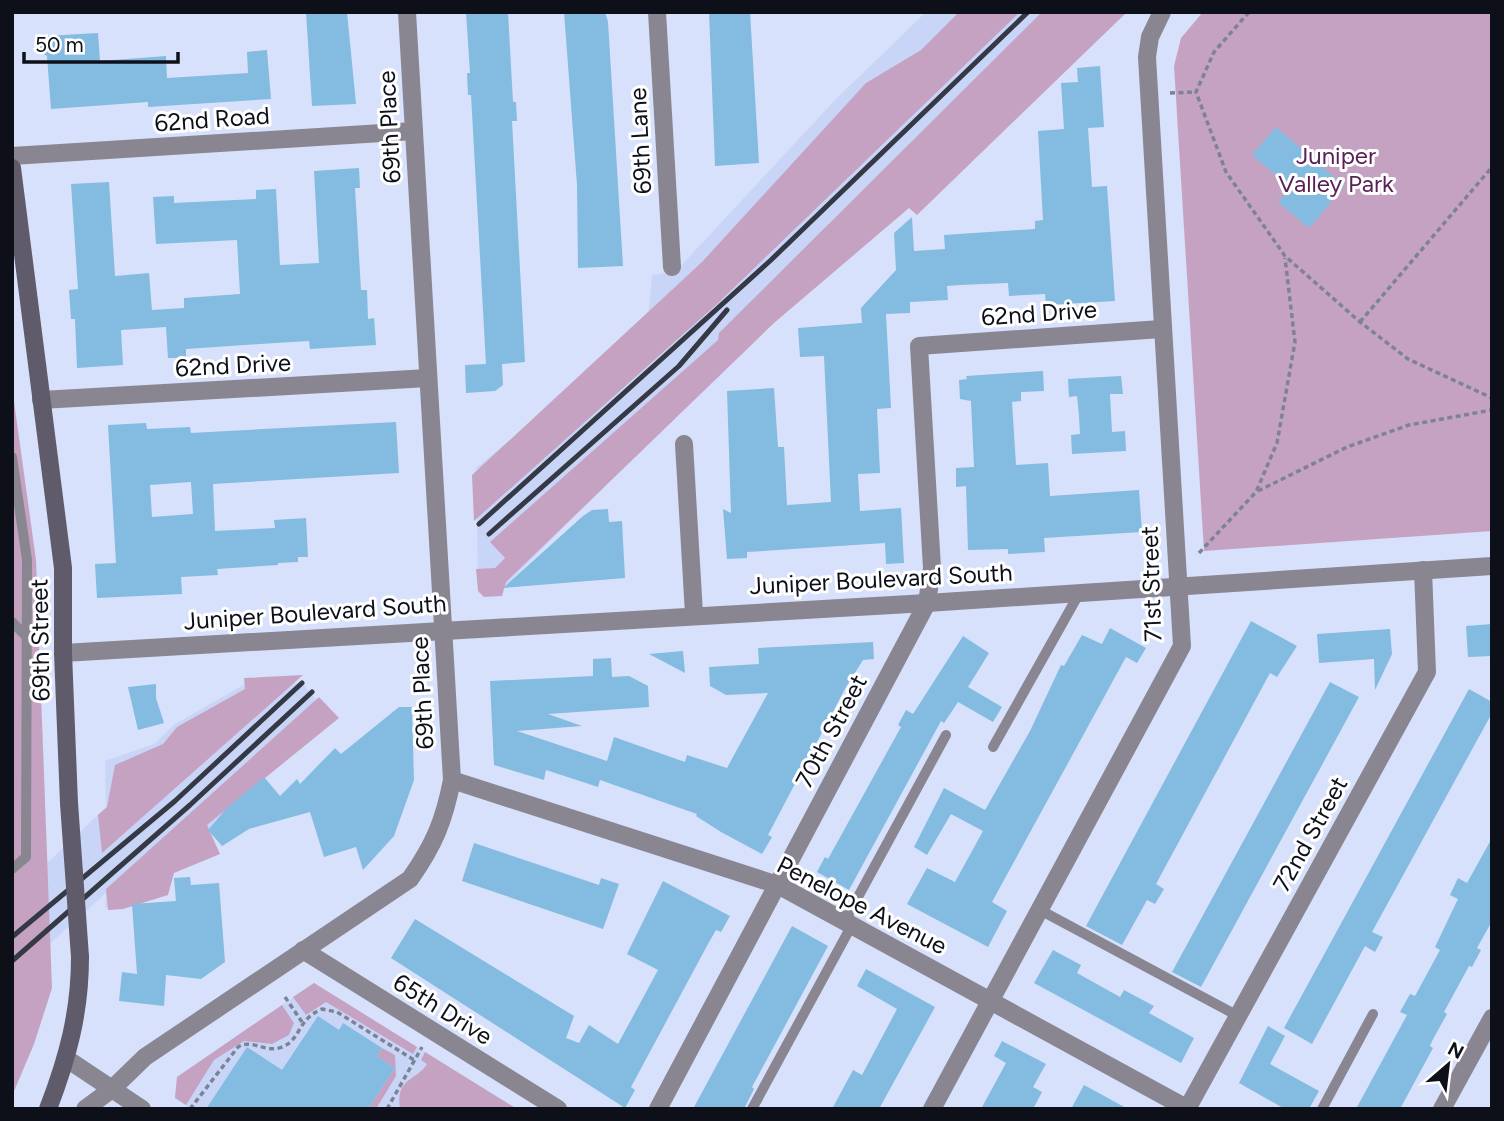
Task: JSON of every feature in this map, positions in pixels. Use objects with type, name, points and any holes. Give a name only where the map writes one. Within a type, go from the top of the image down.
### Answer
[{"type":"main road","name":"69th Street","points":[[12,168],[63,568],[63,653],[69,803],[80,957],[80,998],[67,1059],[48,1109]]},
{"type":"street","name":"69th Place","points":[[85,1109],[112,1089],[145,1057],[410,879],[432,849],[445,815],[452,780],[407,12]]},
{"type":"street","name":"69th Lane","points":[[657,12],[672,267]]},
{"type":"street","name":"71st Street","points":[[932,1109],[1182,646],[1161,329],[1147,57],[1150,37],[1162,12]]},
{"type":"street","name":"62nd Road","points":[[12,156],[414,131]]},
{"type":"street","name":"62nd Drive","points":[[919,345],[1161,329]]},
{"type":"street","name":"70th Street","points":[[657,1109],[927,603],[932,568],[919,345]]},
{"type":"street","name":"62nd Drive","points":[[41,400],[428,378]]},
{"type":"street","points":[[684,444],[694,614]]},
{"type":"street","name":"Juniper Boulevard South","points":[[63,653],[443,628],[927,603],[1492,566]]},
{"type":"street","name":"72nd Street","points":[[1188,1109],[1427,672],[1423,570]]},
{"type":"street","name":"Penelope Avenue","points":[[452,780],[778,885],[849,921],[1188,1109]]},
{"type":"street","name":"65th Drive","points":[[303,950],[558,1109]]},
{"type":"street","points":[[1442,1109],[1492,1018]]},
{"type":"street","points":[[67,1059],[142,1109]]},
{"type":"lane","points":[[12,457],[27,560],[26,857],[12,869]]},
{"type":"lane","points":[[993,747],[1080,592]]},
{"type":"lane","points":[[12,622],[27,637]]},
{"type":"lane","points":[[752,1109],[946,735]]},
{"type":"lane","points":[[1040,910],[1238,1016]]},
{"type":"lane","points":[[1322,1109],[1373,1014]]},
{"type":"path","points":[[1249,12],[1214,52],[1196,92],[1226,172],[1285,256],[1360,322],[1408,359],[1492,398]]},
{"type":"path","points":[[1170,93],[1196,92]]},
{"type":"path","points":[[1360,322],[1492,167]]},
{"type":"path","points":[[1256,492],[1277,443],[1296,342],[1285,256]]},
{"type":"path","points":[[1199,552],[1256,492],[1347,447],[1409,425],[1492,410]]},
{"type":"path","points":[[285,997],[302,1022]]},
{"type":"path","points":[[190,1109],[233,1051],[247,1043],[270,1049],[285,1046],[292,1041],[302,1022],[317,1011],[332,1010],[414,1060]]},
{"type":"path","points":[[387,1109],[422,1046]]},
{"type":"shaded area","points":[[926,12],[1124,12],[950,161],[828,277],[764,327],[505,586],[478,585],[476,468],[647,329],[652,275],[676,271],[837,98]]},
{"type":"shaded area","points":[[302,683],[332,719],[247,786],[208,830],[133,902],[105,907],[106,893],[12,978],[42,868],[106,807],[105,761],[154,744],[175,724],[245,684]]},
{"type":"shaded area","points":[[314,983],[517,1109],[191,1109],[175,1098],[177,1077]]},
{"type":"green space","points":[[959,12],[1020,12],[717,304],[474,521],[472,475],[702,262],[866,83],[921,50]]},
{"type":"green space","points":[[1042,12],[1127,12],[917,215],[909,208],[774,323],[506,582],[502,596],[484,597],[478,591],[476,569],[495,568],[505,558],[490,542],[718,340],[719,333]]},
{"type":"green space","name":"Juniper Valley Park","points":[[1203,12],[1492,12],[1492,531],[1204,551],[1174,66],[1181,38]]},
{"type":"green space","points":[[12,387],[36,560],[52,988],[34,1044],[12,1096]]},
{"type":"green space","points":[[303,675],[102,853],[98,815],[107,807],[115,765],[163,744],[177,727],[245,689],[244,678]]},
{"type":"green space","points":[[319,697],[339,718],[207,825],[220,854],[174,873],[168,895],[123,909],[108,910],[106,889]]},
{"type":"green space","points":[[314,983],[417,1047],[413,1054],[326,1002],[306,1015],[293,997]]},
{"type":"green space","points":[[282,1005],[294,1023],[289,1035],[272,1044],[244,1041],[214,1060],[186,1105],[175,1098],[177,1077]]},
{"type":"green space","points":[[382,1048],[395,1055],[396,1076],[376,1109],[368,1109],[395,1068],[377,1056]]},
{"type":"green space","points":[[425,1052],[517,1109],[400,1109],[399,1099],[404,1085],[427,1064],[421,1060]]},
{"type":"building","points":[[306,12],[347,12],[356,104],[312,106]]},
{"type":"building","points":[[466,12],[508,12],[513,102],[516,102],[517,121],[512,121],[525,362],[502,364],[503,385],[495,391],[466,393],[465,365],[486,364],[471,95],[468,95],[467,73],[470,73]]},
{"type":"building","points":[[564,12],[605,12],[608,22],[623,266],[578,268],[577,185]]},
{"type":"building","points":[[709,12],[750,12],[759,163],[715,166]]},
{"type":"building","points":[[98,33],[100,61],[166,56],[167,78],[248,73],[247,52],[267,50],[271,99],[148,107],[148,102],[51,109],[47,56],[37,50],[46,36]]},
{"type":"building","points":[[1100,66],[1104,127],[1088,128],[1092,187],[1107,186],[1115,301],[1046,305],[1045,294],[1009,296],[1008,283],[960,285],[947,286],[948,300],[910,302],[910,313],[886,314],[891,408],[877,409],[880,473],[858,474],[860,511],[901,508],[904,563],[886,564],[885,543],[747,552],[747,558],[727,559],[723,509],[731,513],[727,391],[774,388],[778,447],[784,447],[787,505],[831,502],[824,356],[800,357],[798,328],[862,323],[861,308],[896,270],[894,233],[912,217],[914,251],[945,249],[944,235],[1035,229],[1035,221],[1043,220],[1038,131],[1064,129],[1061,83],[1078,82],[1077,68]]},
{"type":"building","points":[[1276,127],[1345,186],[1309,228],[1278,202],[1291,188],[1252,155]]},
{"type":"building","points":[[359,168],[360,188],[355,188],[361,290],[367,290],[368,319],[374,318],[376,345],[310,349],[309,341],[260,344],[186,349],[186,358],[168,358],[166,327],[121,330],[123,365],[77,368],[75,319],[71,319],[69,290],[78,289],[71,184],[109,182],[115,276],[149,273],[152,310],[184,308],[184,298],[240,294],[237,240],[156,244],[153,197],[174,196],[174,203],[256,199],[256,190],[276,189],[280,265],[319,263],[314,171]]},
{"type":"building","points":[[1043,371],[1044,391],[1021,392],[1021,401],[1012,402],[1016,465],[1048,463],[1050,496],[1139,490],[1142,532],[1044,538],[1045,552],[1008,554],[1008,549],[968,550],[966,486],[956,487],[956,468],[974,467],[971,401],[960,399],[959,380],[967,379],[966,376]]},
{"type":"building","points":[[1121,376],[1123,394],[1110,394],[1112,432],[1125,431],[1126,451],[1072,454],[1071,435],[1080,434],[1077,396],[1069,397],[1068,379]]},
{"type":"building","points":[[396,422],[399,473],[213,484],[215,531],[275,528],[274,520],[306,518],[308,557],[298,557],[298,562],[278,565],[217,569],[218,575],[181,577],[182,594],[97,598],[95,564],[116,563],[108,425],[146,423],[147,429],[190,427],[191,433]],"holes":[[[191,482],[193,514],[152,517],[150,485]]]},
{"type":"building","points":[[608,509],[609,522],[622,521],[625,578],[503,588],[583,516],[592,510]]},
{"type":"building","points":[[1251,621],[1297,646],[1277,677],[1270,673],[1156,884],[1164,889],[1155,904],[1147,900],[1122,945],[1086,926]]},
{"type":"building","points":[[1492,624],[1492,656],[1468,657],[1466,626]]},
{"type":"building","points":[[1110,628],[1146,648],[1137,663],[1126,657],[992,902],[1007,911],[988,947],[907,904],[927,868],[955,882],[983,831],[951,814],[927,855],[914,847],[944,788],[985,810],[1030,731],[1061,665],[1064,666],[1082,635],[1102,644]]},
{"type":"building","points":[[1390,629],[1392,654],[1375,690],[1374,659],[1319,663],[1317,634]]},
{"type":"building","points":[[963,636],[989,653],[968,687],[1002,707],[993,722],[958,702],[944,723],[941,721],[849,890],[817,872],[825,857],[828,859],[901,727],[898,725],[906,710],[913,714]]},
{"type":"building","points":[[873,642],[874,659],[863,660],[846,687],[768,835],[772,837],[762,854],[721,832],[696,816],[697,814],[600,780],[598,787],[546,770],[544,780],[494,765],[490,681],[593,676],[593,659],[611,658],[612,677],[629,676],[648,686],[649,707],[548,714],[582,726],[517,731],[607,761],[614,737],[685,762],[687,755],[727,768],[768,693],[726,695],[710,686],[709,667],[759,664],[758,648]]},
{"type":"building","points":[[683,651],[685,673],[649,654]]},
{"type":"building","points":[[1330,682],[1359,697],[1201,987],[1172,972]]},
{"type":"building","points":[[156,684],[156,698],[164,723],[138,730],[128,687]]},
{"type":"building","points":[[1469,689],[1492,702],[1492,713],[1372,932],[1383,937],[1375,952],[1365,946],[1312,1044],[1284,1028]]},
{"type":"building","points":[[399,707],[412,707],[414,780],[394,836],[363,870],[356,847],[324,857],[310,812],[249,829],[222,846],[208,830],[226,809],[264,777],[280,796],[297,779],[300,784],[335,748],[341,754]]},
{"type":"building","points":[[1492,838],[1492,921],[1477,948],[1481,950],[1472,967],[1469,966],[1444,1012],[1447,1014],[1430,1046],[1433,1048],[1400,1109],[1356,1109],[1407,1015],[1400,1012],[1410,994],[1415,996],[1440,950],[1435,947],[1458,899],[1450,895],[1458,878],[1467,883]]},
{"type":"building","points":[[474,843],[599,885],[601,878],[619,884],[603,929],[462,881]]},
{"type":"building","points":[[190,877],[191,885],[219,883],[225,962],[201,979],[166,975],[164,1006],[119,1001],[122,972],[137,974],[132,904],[176,901],[174,878]]},
{"type":"building","points":[[663,881],[730,916],[721,932],[716,930],[708,944],[631,1087],[635,1090],[625,1108],[391,958],[415,919],[574,1016],[566,1038],[579,1043],[589,1025],[618,1044],[658,970],[627,954]]},
{"type":"building","points":[[792,926],[828,946],[752,1087],[754,1089],[744,1109],[693,1109]]},
{"type":"building","points":[[1053,950],[1081,965],[1077,973],[1120,997],[1124,990],[1154,1006],[1149,1013],[1194,1038],[1181,1063],[1034,983]]},
{"type":"building","points":[[866,969],[935,1007],[879,1109],[832,1109],[853,1070],[862,1075],[897,1009],[857,986]]},
{"type":"building","points":[[318,1016],[339,1030],[343,1023],[382,1048],[377,1056],[395,1068],[368,1109],[206,1109],[247,1047],[282,1070]]},
{"type":"building","points":[[1268,1026],[1285,1036],[1270,1064],[1319,1091],[1309,1109],[1285,1109],[1239,1083]]},
{"type":"building","points":[[1002,1041],[1046,1064],[1033,1087],[1042,1092],[1033,1109],[981,1109],[1006,1063],[994,1056]]},
{"type":"building","points":[[1084,1085],[1128,1109],[1071,1109]]},
{"type":"railway","points":[[479,524],[771,260],[1028,12]]},
{"type":"railway","points":[[489,534],[679,366],[727,310]]},
{"type":"railway","points":[[12,937],[175,801],[302,683]]},
{"type":"railway","points":[[12,961],[190,805],[312,692]]}]
